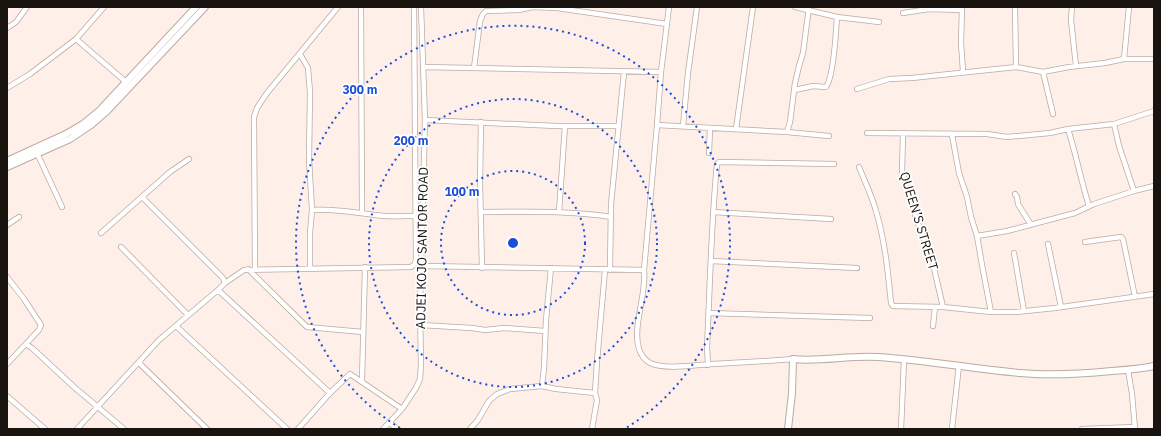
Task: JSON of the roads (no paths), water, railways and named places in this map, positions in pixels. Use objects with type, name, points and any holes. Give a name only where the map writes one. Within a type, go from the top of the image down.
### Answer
[{"type":"street","points":[[7,28],[16,22],[27,7]]},
{"type":"street","points":[[7,88],[30,74],[76,39],[99,9],[104,7]]},
{"type":"street","points":[[7,161],[56,139],[83,124],[103,107],[196,7]]},
{"type":"street","points":[[7,167],[37,153],[59,145],[98,119],[205,7]]},
{"type":"street","points":[[255,269],[254,117],[257,108],[267,93],[338,7]]},
{"type":"street","points":[[361,7],[362,212]]},
{"type":"street","points":[[77,429],[160,340],[225,283],[244,270],[411,266],[414,264],[416,259],[414,7]]},
{"type":"street","name":"ADJEI KOJO SANTOR ROAD","points":[[383,429],[402,409],[416,388],[420,379],[424,120],[421,7]]},
{"type":"street","points":[[474,68],[480,21],[486,11],[519,10],[532,7],[557,8],[667,24]]},
{"type":"street","points":[[669,7],[661,72],[644,270],[644,288],[638,334],[639,349],[644,358],[651,363],[666,366],[684,366],[793,360],[808,361],[854,356],[959,365],[1022,374],[1060,375],[1128,370],[1154,366]]},
{"type":"street","points":[[683,126],[688,73],[697,7]]},
{"type":"street","points":[[736,129],[753,7]]},
{"type":"street","points":[[795,7],[809,9],[837,17],[879,22]]},
{"type":"street","points":[[1015,7],[1016,67]]},
{"type":"street","points":[[1072,7],[1071,20],[1076,66]]},
{"type":"street","points":[[1124,59],[1129,7]]},
{"type":"street","points":[[903,14],[929,9],[962,8],[960,44],[963,72]]},
{"type":"street","points":[[787,132],[799,66],[803,53],[809,9]]},
{"type":"street","points":[[795,90],[813,86],[826,87],[829,84],[837,17]]},
{"type":"street","points":[[76,39],[126,82]]},
{"type":"street","points":[[300,54],[308,68],[310,92],[309,159],[312,210],[310,233],[310,268]]},
{"type":"street","points":[[857,89],[889,79],[1016,67],[1043,72],[1124,59],[1154,59]]},
{"type":"street","points":[[423,67],[661,72]]},
{"type":"street","points":[[592,429],[597,400],[595,393],[597,361],[608,270],[612,204],[624,72]]},
{"type":"street","points":[[1043,72],[1052,114]]},
{"type":"street","points":[[867,133],[986,134],[1008,136],[1050,133],[1068,129],[1114,124],[1154,111]]},
{"type":"street","points":[[424,120],[565,126],[619,126]]},
{"type":"street","points":[[481,122],[480,183],[482,268]]},
{"type":"street","points":[[1114,124],[1134,191]]},
{"type":"street","points":[[657,125],[787,132],[828,136]]},
{"type":"street","points":[[559,212],[565,126]]},
{"type":"street","points":[[709,152],[710,128]]},
{"type":"street","points":[[1068,129],[1089,206]]},
{"type":"street","name":"QUEEN’S STREET","points":[[903,134],[902,171],[916,218],[933,264],[943,307]]},
{"type":"street","points":[[952,134],[959,173],[977,236],[991,312]]},
{"type":"street","points":[[37,153],[62,207]]},
{"type":"street","points":[[101,233],[170,172],[189,159]]},
{"type":"street","points":[[708,365],[707,347],[713,212],[719,162],[834,164]]},
{"type":"street","points":[[859,167],[876,210],[888,270],[891,304],[897,307],[943,307],[991,312],[1024,311],[1154,294]]},
{"type":"street","points":[[977,236],[1007,231],[1075,213],[1094,204],[1154,186]]},
{"type":"street","points":[[1015,194],[1018,204],[1031,225]]},
{"type":"street","points":[[142,197],[225,283]]},
{"type":"street","points":[[312,210],[362,212],[376,215],[415,216]]},
{"type":"street","points":[[481,212],[559,212],[594,214],[611,217]]},
{"type":"street","points":[[713,212],[831,219]]},
{"type":"street","points":[[7,225],[19,217]]},
{"type":"street","points":[[1085,242],[1123,239],[1135,297]]},
{"type":"street","points":[[1048,244],[1061,307]]},
{"type":"street","points":[[121,247],[188,315]]},
{"type":"street","points":[[1014,253],[1024,311]]},
{"type":"street","points":[[711,262],[857,268]]},
{"type":"street","points":[[422,266],[644,270]]},
{"type":"street","points":[[362,381],[365,267]]},
{"type":"street","points":[[542,386],[545,330],[551,268]]},
{"type":"street","points":[[248,269],[307,327],[363,332]]},
{"type":"street","points":[[7,277],[28,304],[41,325],[39,330],[7,364]]},
{"type":"street","points":[[218,290],[330,393]]},
{"type":"street","points":[[933,326],[935,307]]},
{"type":"street","points":[[709,313],[870,318]]},
{"type":"street","points":[[421,325],[485,330],[504,328],[545,330]]},
{"type":"street","points":[[176,326],[287,429]]},
{"type":"street","points":[[26,344],[124,429]]},
{"type":"street","points":[[788,429],[792,393],[793,360]]},
{"type":"street","points":[[901,429],[904,360]]},
{"type":"street","points":[[138,363],[207,429]]},
{"type":"street","points":[[952,429],[959,365]]},
{"type":"street","points":[[1082,429],[1135,428],[1128,370]]},
{"type":"street","points":[[298,429],[330,393],[350,374],[402,409]]},
{"type":"street","points":[[470,429],[478,420],[489,401],[497,394],[510,390],[542,386],[595,393]]},
{"type":"street","points":[[7,396],[45,429]]},
{"type":"street","points":[[389,422],[397,429]]}]
